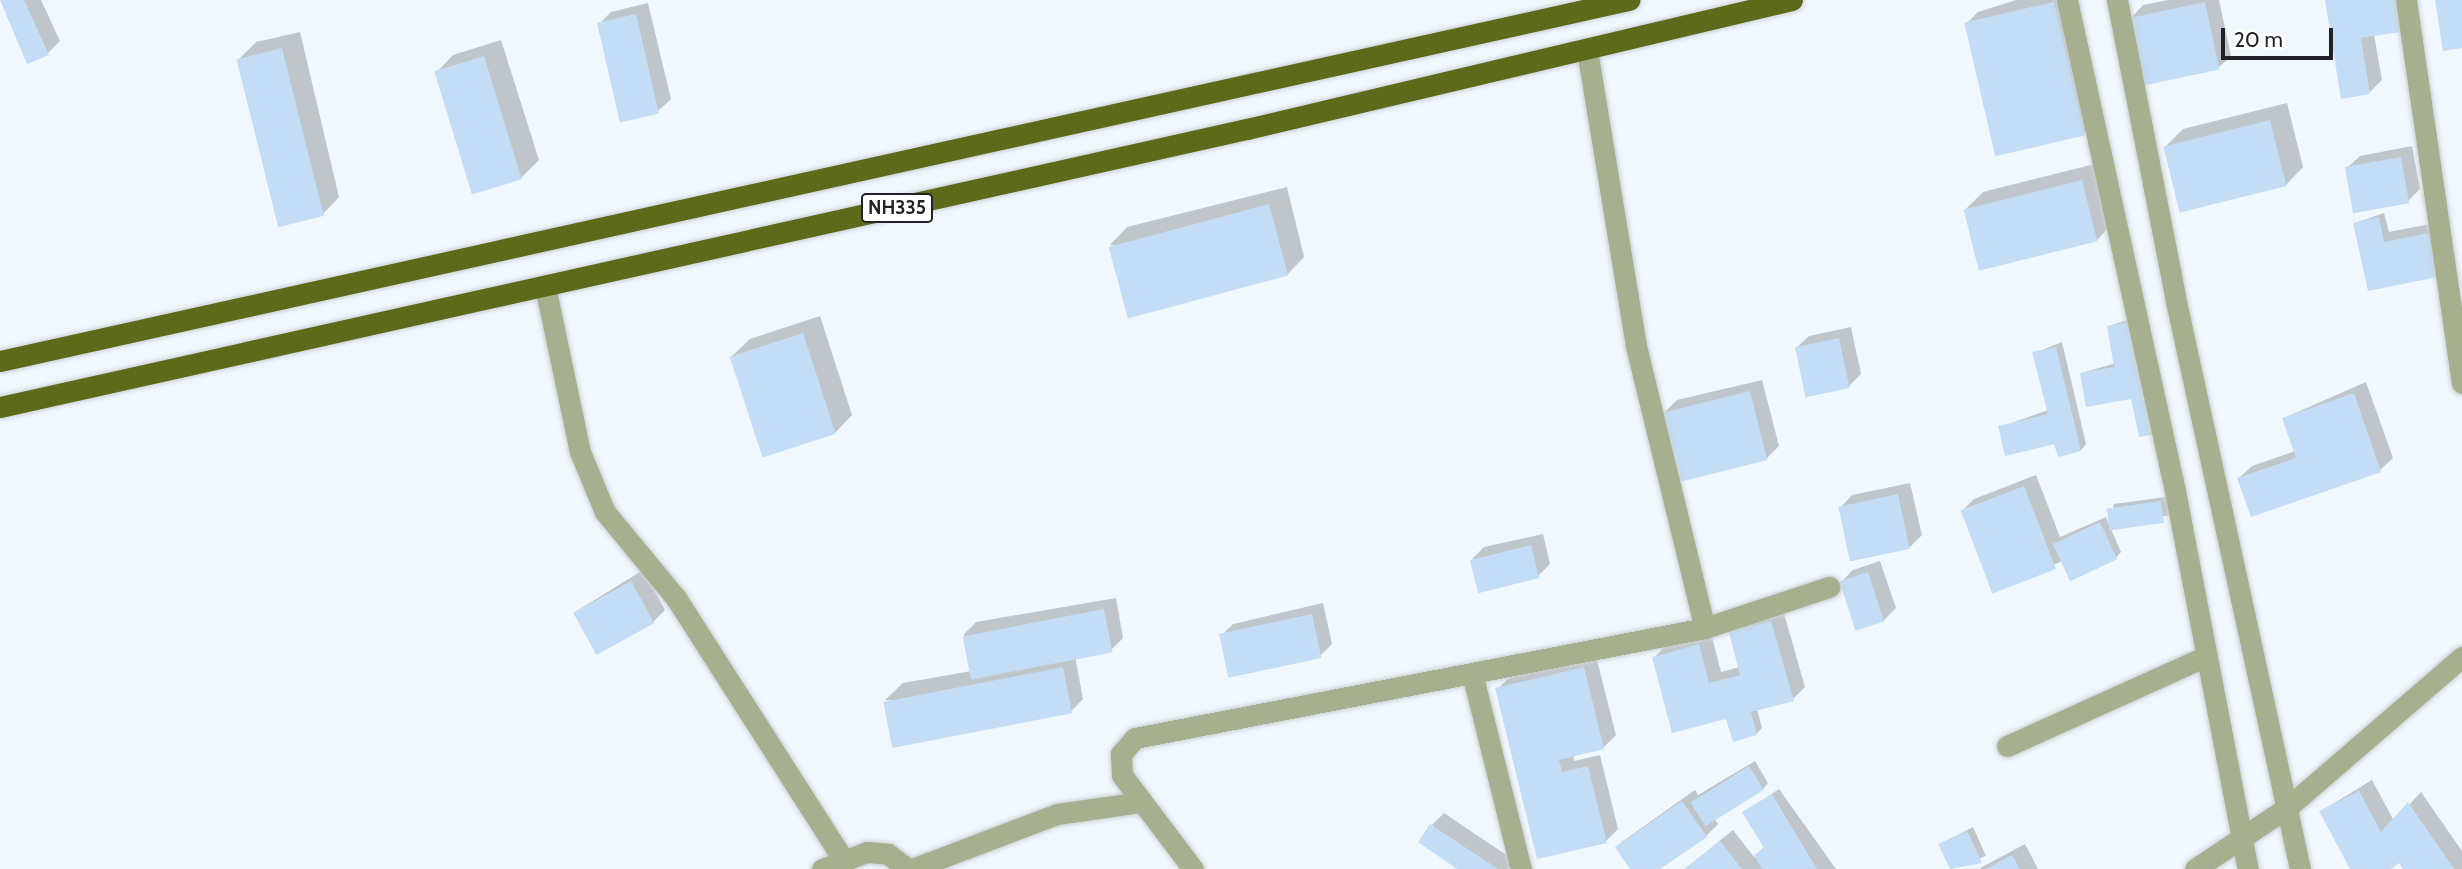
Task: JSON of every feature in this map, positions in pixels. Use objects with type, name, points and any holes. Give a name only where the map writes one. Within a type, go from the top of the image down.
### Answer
[{"type":"highway","name":"NH335","points":[[0,361],[1629,0]]},
{"type":"highway","name":"NH335","points":[[0,407],[1587,50],[1792,0]]},
{"type":"street","points":[[2067,0],[2206,656],[2246,831],[2248,869]]},
{"type":"street","points":[[2117,0],[2281,812],[2300,869]]},
{"type":"street","points":[[2406,0],[2462,383]]},
{"type":"street","points":[[1587,50],[1636,346],[1705,628]]},
{"type":"street","points":[[545,286],[580,452],[605,512],[676,598],[842,858]]},
{"type":"street","points":[[1193,869],[1122,775],[1121,754],[1135,738],[1474,677],[1705,628],[1829,587]]},
{"type":"street","points":[[2007,746],[2206,656]]},
{"type":"street","points":[[2195,869],[2246,831],[2281,812],[2462,657]]},
{"type":"street","points":[[1474,677],[1521,869]]},
{"type":"street","points":[[822,869],[842,858],[888,854],[910,869],[1045,818],[1140,802]]},
{"type":"building","points":[[0,0],[24,0],[49,55],[27,64]]},
{"type":"building","points":[[2325,0],[2401,0],[2406,31],[2361,38],[2370,94],[2341,99]]},
{"type":"building","points":[[2435,0],[2462,0],[2462,48],[2443,51]]},
{"type":"building","points":[[2054,2],[2085,135],[1995,156],[1964,23]]},
{"type":"building","points":[[2205,2],[2219,69],[2144,86],[2130,18]]},
{"type":"building","points":[[636,14],[659,113],[620,122],[597,23]]},
{"type":"building","points":[[282,48],[324,216],[278,227],[236,59]]},
{"type":"building","points":[[484,56],[522,179],[472,195],[434,71]]},
{"type":"building","points":[[2270,120],[2286,186],[2180,213],[2163,147]]},
{"type":"building","points":[[2401,157],[2409,203],[2353,213],[2345,167]]},
{"type":"building","points":[[2082,180],[2097,241],[1979,271],[1964,210]]},
{"type":"building","points":[[1269,204],[1288,275],[1128,318],[1109,247]]},
{"type":"building","points":[[2379,217],[2384,242],[2428,233],[2437,277],[2368,291],[2353,223]]},
{"type":"building","points":[[2135,321],[2156,434],[2139,437],[2131,399],[2086,407],[2080,373],[2114,367],[2107,326]]},
{"type":"building","points":[[803,333],[836,434],[763,458],[730,357]]},
{"type":"building","points":[[1839,338],[1850,388],[1806,397],[1795,347]]},
{"type":"building","points":[[2056,347],[2081,451],[2058,457],[2054,444],[2005,456],[1998,426],[2048,414],[2032,352]]},
{"type":"building","points":[[1750,391],[1767,460],[1681,481],[1664,413]]},
{"type":"building","points":[[2354,393],[2381,472],[2251,517],[2237,478],[2296,458],[2282,418]]},
{"type":"building","points":[[2024,486],[2056,569],[1992,593],[1961,510]]},
{"type":"building","points":[[1898,494],[1910,549],[1850,561],[1838,507]]},
{"type":"building","points":[[2161,501],[2164,523],[2110,530],[2107,509]]},
{"type":"building","points":[[2100,522],[2117,559],[2070,581],[2053,544]]},
{"type":"building","points":[[1531,545],[1539,578],[1478,593],[1470,560]]},
{"type":"building","points":[[1868,572],[1884,621],[1856,631],[1839,581]]},
{"type":"building","points":[[631,581],[654,623],[597,655],[573,613]]},
{"type":"building","points":[[1104,609],[1112,652],[971,680],[963,636]]},
{"type":"building","points":[[1312,614],[1321,658],[1228,678],[1219,634]]},
{"type":"building","points":[[1771,621],[1794,701],[1751,712],[1757,735],[1733,742],[1726,719],[1672,733],[1652,657],[1699,644],[1709,683],[1740,675],[1729,632]]},
{"type":"building","points":[[1063,667],[1072,713],[892,748],[883,702]]},
{"type":"building","points":[[1584,667],[1604,749],[1559,760],[1562,772],[1588,766],[1607,843],[1537,859],[1495,688]]},
{"type":"building","points":[[1749,766],[1764,790],[1705,826],[1690,803]]},
{"type":"building","points":[[2359,791],[2381,832],[2408,802],[2454,869],[2403,869],[2399,863],[2391,869],[2350,869],[2319,811]]},
{"type":"building","points":[[1772,794],[1817,869],[1762,869],[1754,855],[1764,848],[1742,812]]},
{"type":"building","points":[[1682,801],[1707,837],[1660,869],[1630,869],[1615,847]]},
{"type":"building","points":[[1430,824],[1498,869],[1457,869],[1418,842]]},
{"type":"building","points":[[1967,831],[1982,863],[1950,869],[1938,844]]},
{"type":"building","points":[[1720,841],[1742,869],[1684,869]]},
{"type":"building","points":[[2012,855],[2020,869],[1986,869]]}]
